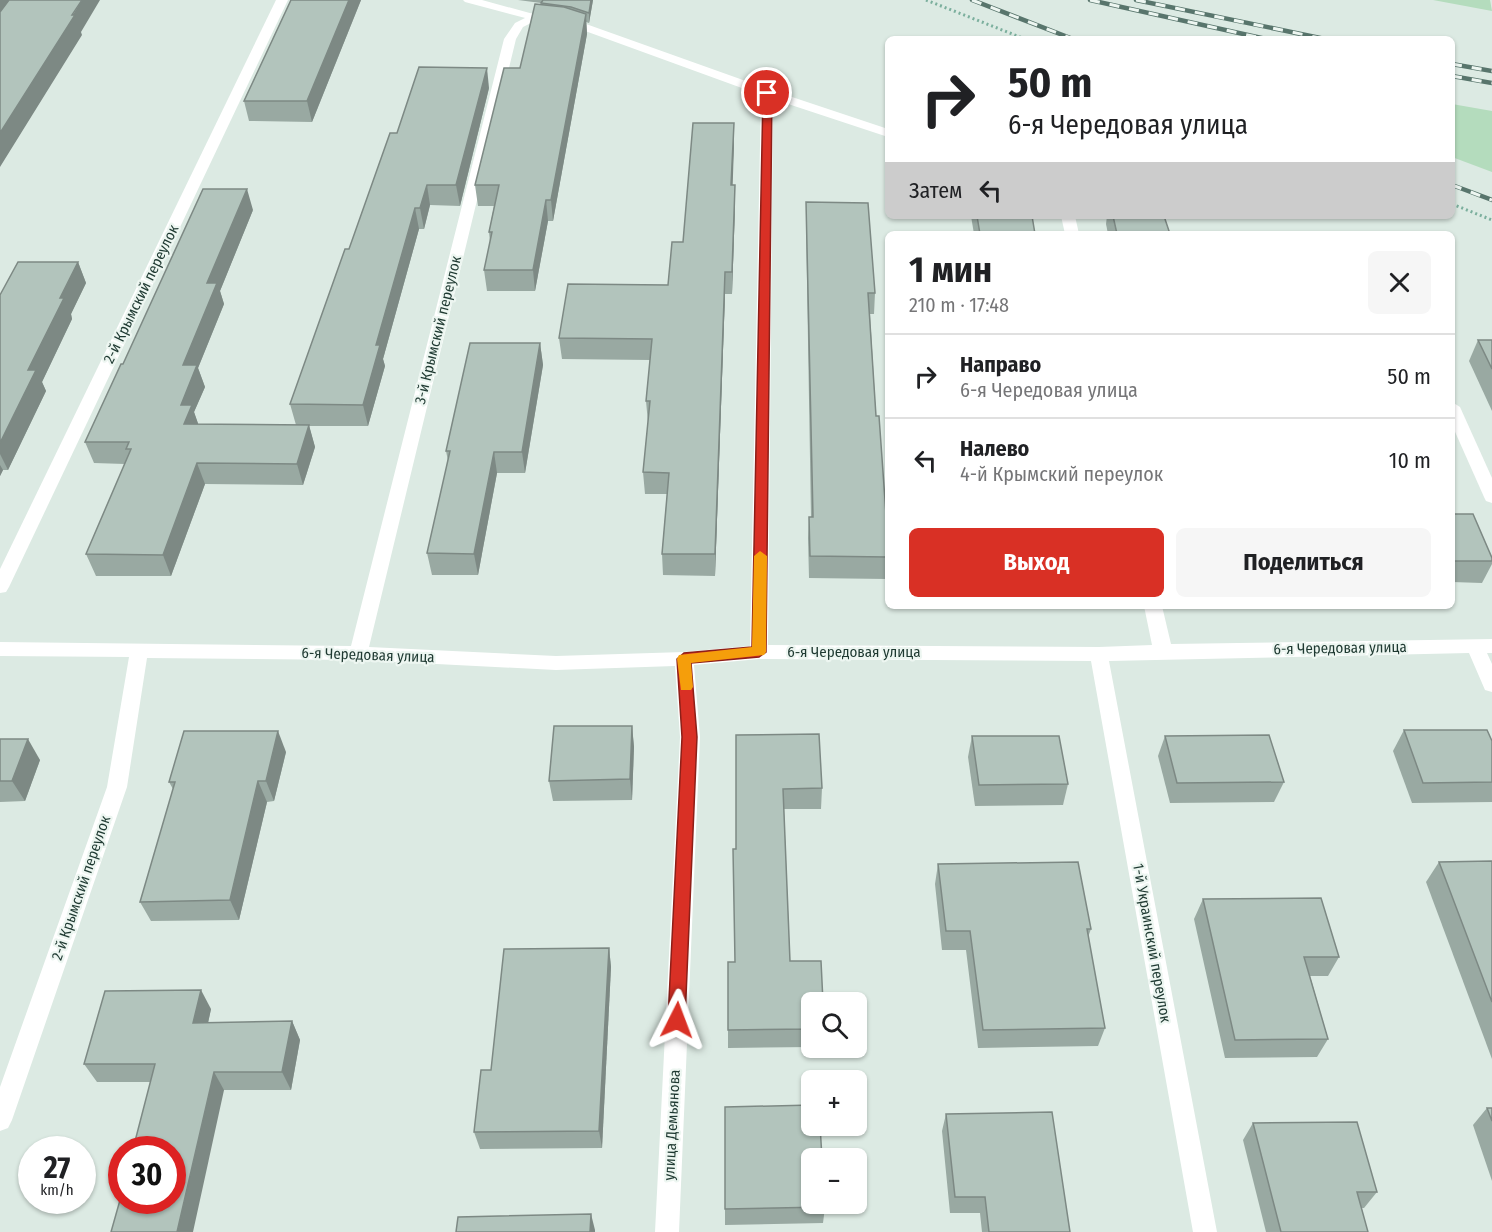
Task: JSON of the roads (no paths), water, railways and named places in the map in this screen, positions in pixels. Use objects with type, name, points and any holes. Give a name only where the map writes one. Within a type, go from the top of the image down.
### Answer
[{"type":"street","name":"2-й Крымский переулок","points":[[0,587],[282,0]]},
{"type":"street","points":[[469,0],[533,17],[568,21],[767,93],[885,132]]},
{"type":"street","points":[[515,13],[526,0]]},
{"type":"street","name":"3-й Крымский переулок","points":[[358,653],[510,39],[519,25],[533,17]]},
{"type":"street","points":[[759,652],[767,93]]},
{"type":"street","points":[[1455,414],[1492,497]]},
{"type":"street","points":[[1154,609],[1162,651]]},
{"type":"street","points":[[1484,646],[1492,685]]},
{"type":"street","name":"6-я Чередовая улица","points":[[0,650],[358,653],[556,663],[684,659],[759,652],[1099,654],[1484,646]]},
{"type":"street","name":"2-й Крымский переулок","points":[[0,1120],[117,787],[139,651]]},
{"type":"street","name":"1-й Украинский переулок","points":[[1099,654],[1205,1232]]},
{"type":"street","name":"улица Демьянова","points":[[667,1232],[690,737],[684,659]]},
{"type":"railway","points":[[972,0],[1065,36]]},
{"type":"railway","points":[[1090,0],[1252,36]]},
{"type":"railway","points":[[1136,0],[1310,36]]},
{"type":"railway","points":[[1455,65],[1492,71]]},
{"type":"railway","points":[[1455,77],[1492,83]]},
{"type":"railway","points":[[1455,186],[1492,200]]}]
